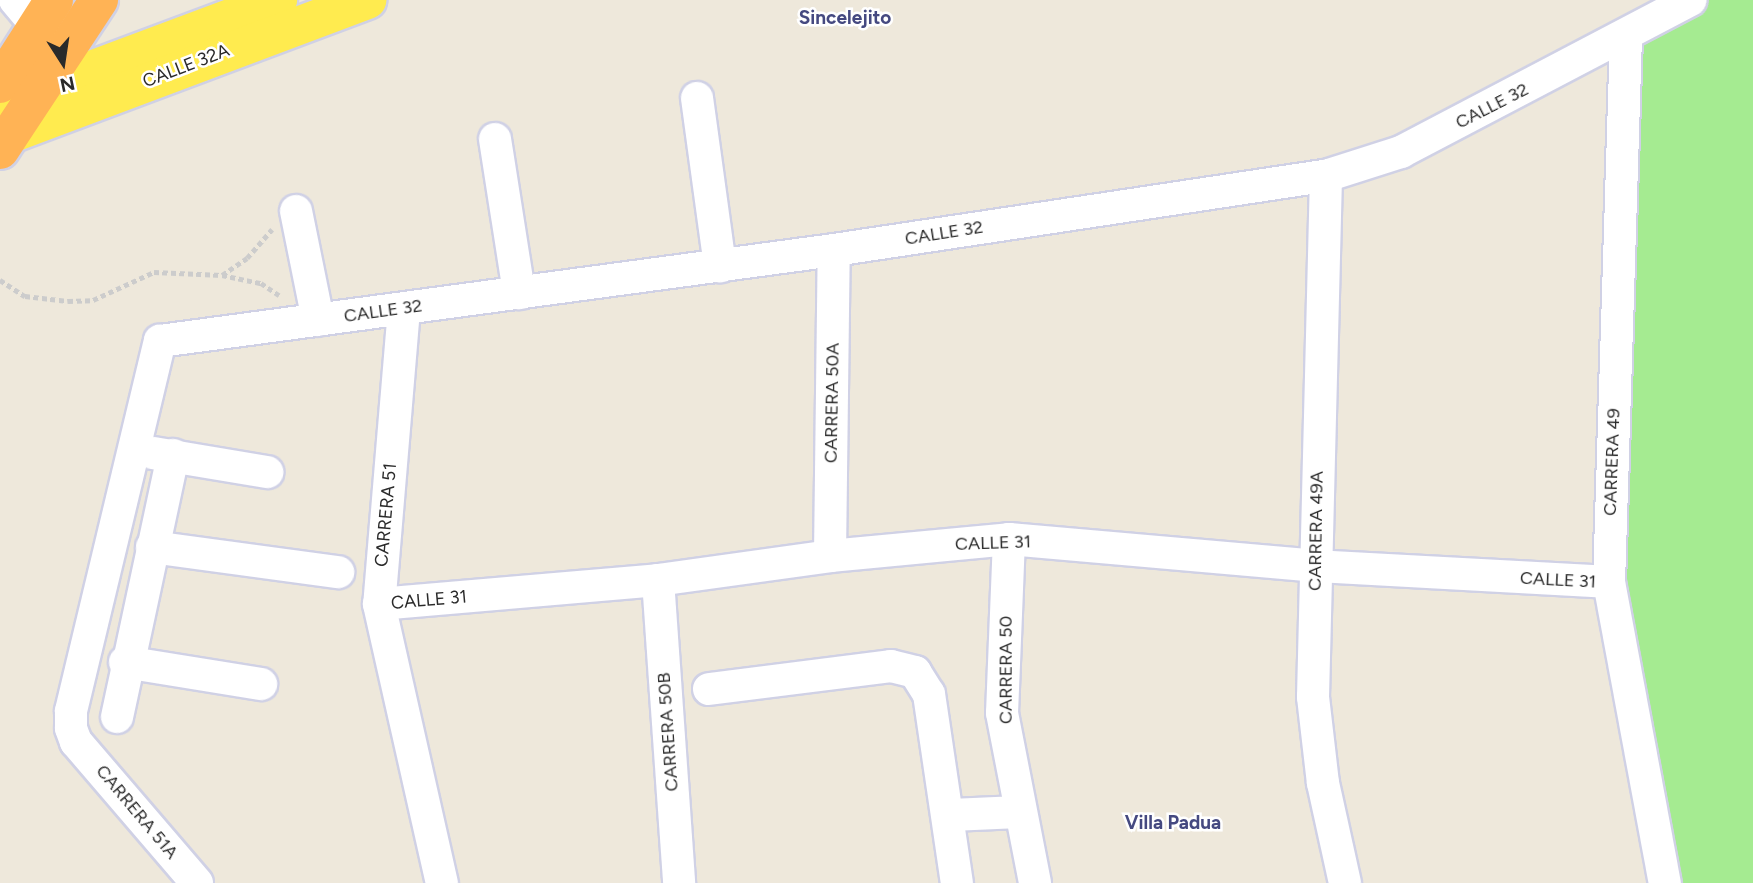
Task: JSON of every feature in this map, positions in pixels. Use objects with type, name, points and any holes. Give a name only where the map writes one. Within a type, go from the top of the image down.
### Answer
[{"type":"highway","points":[[3,130],[40,89],[99,0]]},
{"type":"highway","points":[[5,60],[35,9]]},
{"type":"main road","name":"CALLE 32A","points":[[40,89],[217,11],[278,0]]},
{"type":"main road","name":"CALLE 32A","points":[[3,130],[367,0]]},
{"type":"street","name":"CALLE 32","points":[[135,451],[160,341],[834,250],[1326,176],[1401,152],[1690,0]]},
{"type":"street","name":"CARRERA 49","points":[[1626,36],[1609,582],[1665,883]]},
{"type":"street","points":[[5,60],[40,89]]},
{"type":"street","points":[[698,98],[720,266]]},
{"type":"street","points":[[495,139],[519,293]]},
{"type":"street","name":"CARRERA 49A","points":[[1326,176],[1313,697],[1323,783],[1345,883]]},
{"type":"street","points":[[296,211],[318,320]]},
{"type":"street","name":"CARRERA 50A","points":[[830,556],[834,250]]},
{"type":"street","name":"CARRERA 51","points":[[404,309],[379,604],[442,883]]},
{"type":"street","points":[[135,451],[267,472]]},
{"type":"street","name":"CARRERA 51A","points":[[135,451],[71,711],[76,742],[197,883]]},
{"type":"street","points":[[117,717],[125,662],[173,456]]},
{"type":"street","name":"CALLE 31","points":[[379,604],[658,580],[830,556],[1009,539],[1315,566],[1609,582]]},
{"type":"street","name":"CARRERA 50","points":[[1009,539],[1002,713],[1035,883]]},
{"type":"street","points":[[152,547],[338,572]]},
{"type":"street","name":"CARRERA 50B","points":[[658,580],[679,883]]},
{"type":"street","points":[[125,662],[261,684]]},
{"type":"street","points":[[709,689],[891,666],[915,671],[929,694],[950,815],[957,883]]},
{"type":"street","points":[[950,815],[1020,812]]},
{"type":"path","points":[[222,275],[296,211]]},
{"type":"path","points":[[0,280],[25,296],[68,301],[93,300],[154,272],[222,275],[261,283],[318,320]]},
{"type":"green space","points":[[1690,0],[1753,0],[1753,883],[1665,883],[1609,582],[1626,36]]},
{"type":"district","name":"Sincelejito","points":[[845,18]]},
{"type":"district","name":"Villa Padua","points":[[1173,823]]}]
